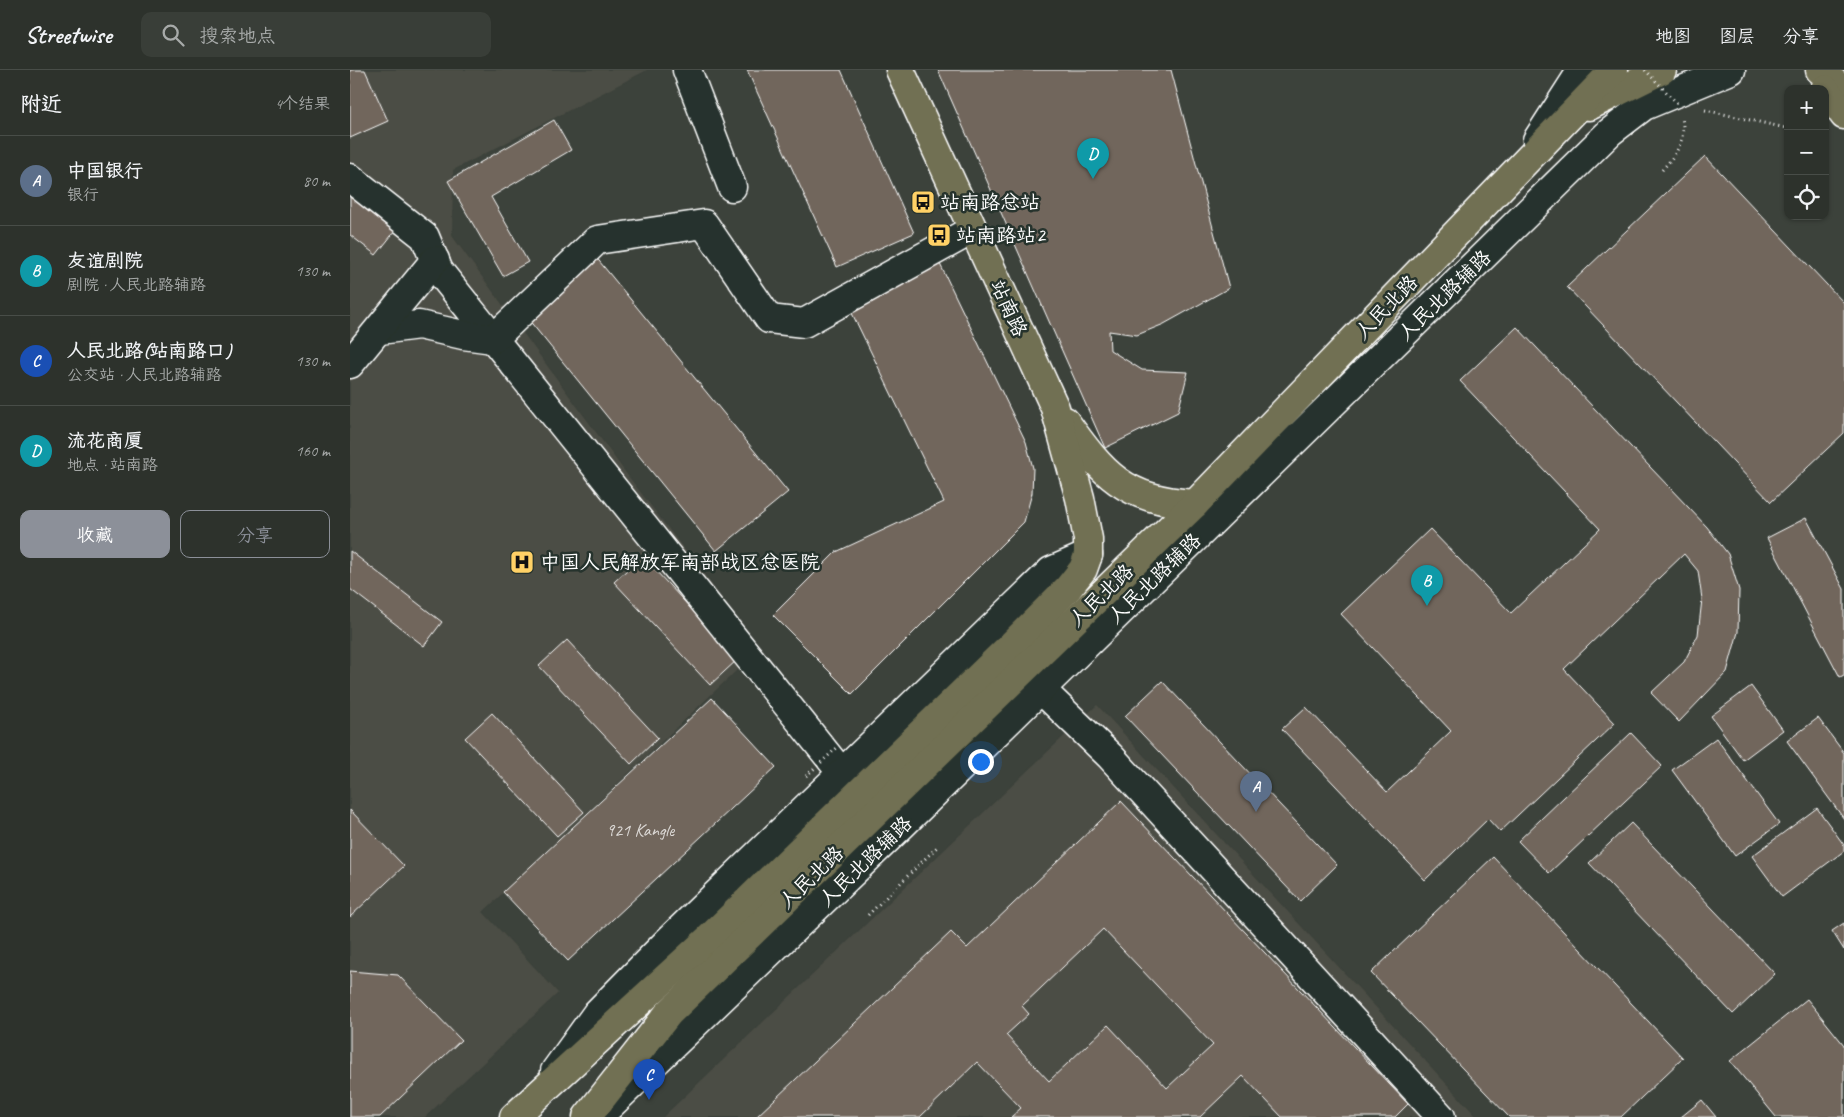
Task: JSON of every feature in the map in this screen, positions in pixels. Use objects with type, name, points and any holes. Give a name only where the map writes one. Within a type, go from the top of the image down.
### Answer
[{"type":"main road","name":"站南路","points":[[900,70],[1055,408],[1080,498],[1088,539],[1088,555]]},
{"type":"main road","name":"人民北路","points":[[587,1117],[668,1014],[1031,680],[1194,504],[1614,70]]},
{"type":"main road","points":[[1570,116],[1662,70]]},
{"type":"main road","points":[[1811,70],[1822,85]]},
{"type":"main road","points":[[1820,70],[1844,91]]},
{"type":"main road","points":[[1829,94],[1844,115]]},
{"type":"main road","points":[[1055,408],[1088,453],[1108,475],[1149,497],[1170,503],[1194,504]]},
{"type":"main road","name":"人民北路","points":[[514,1117],[708,939],[888,765],[1068,588],[1082,569],[1088,555]]},
{"type":"street","points":[[687,70],[732,187]]},
{"type":"street","points":[[1517,171],[1582,70]]},
{"type":"street","name":"人民北路辅路","points":[[598,1117],[1031,680],[1357,378],[1610,132],[1644,106],[1731,70]]},
{"type":"street","points":[[350,178],[425,237],[439,271],[840,759]]},
{"type":"street","points":[[380,330],[419,325],[463,335],[493,338],[597,240],[704,224],[769,319],[804,323],[972,230]]},
{"type":"street","points":[[350,364],[380,330],[434,260]]},
{"type":"street","points":[[1337,357],[1357,378]]},
{"type":"street","points":[[538,1095],[597,1012],[840,759],[870,745],[1051,571],[1088,555]]},
{"type":"street","points":[[1031,680],[1110,756],[1441,1117]]},
{"type":"street","points":[[870,745],[888,765]]},
{"type":"path","points":[[1645,70],[1680,105],[1689,107]]},
{"type":"path","points":[[1662,170],[1678,152],[1683,141],[1684,127],[1680,105]]},
{"type":"path","points":[[1699,109],[1784,128]]},
{"type":"path","points":[[806,776],[840,759]]},
{"type":"path","points":[[868,915],[938,846]]},
{"type":"shaded area","name":"中国人民解放军南部战区总医院","points":[[350,70],[647,70],[453,170],[452,236],[628,476],[760,648],[483,912],[558,993],[425,1117],[350,1117]]},
{"type":"shaded area","points":[[1097,705],[1477,1117],[663,1117]]},
{"type":"building","points":[[350,70],[365,70],[388,121],[350,138]]},
{"type":"building","points":[[747,70],[841,70],[914,233],[837,267]]},
{"type":"building","points":[[938,70],[1171,70],[1229,288],[1164,324],[1137,335],[1109,331],[1110,350],[1142,370],[1188,372],[1178,412],[1105,448]]},
{"type":"building","points":[[554,120],[571,150],[491,197],[528,262],[503,276],[448,181]]},
{"type":"building","points":[[1705,156],[1844,303],[1844,433],[1771,502],[1567,287]]},
{"type":"building","points":[[350,187],[399,226],[376,255],[350,235]]},
{"type":"building","points":[[595,256],[788,492],[716,551],[524,314]]},
{"type":"building","points":[[939,262],[1026,442],[1033,468],[1032,493],[1024,522],[852,694],[773,615],[836,552],[944,502],[848,305]]},
{"type":"building","points":[[1517,327],[1707,527],[1728,554],[1739,590],[1738,632],[1727,672],[1679,722],[1651,693],[1684,662],[1698,635],[1702,599],[1698,571],[1684,554],[1564,669],[1615,723],[1500,832],[1488,819],[1425,880],[1282,729],[1306,707],[1387,792],[1451,731],[1341,614],[1430,529],[1511,613],[1600,529],[1460,381]]},
{"type":"building","points":[[1806,518],[1844,589],[1844,675],[1840,677],[1767,538]]},
{"type":"building","points":[[350,551],[442,622],[424,646],[350,589]]},
{"type":"building","points":[[642,556],[738,659],[710,685],[614,582]]},
{"type":"building","points":[[567,640],[658,738],[631,764],[539,666]]},
{"type":"building","points":[[1162,681],[1337,865],[1300,901],[1125,716]]},
{"type":"building","points":[[1751,686],[1783,730],[1743,760],[1711,716]]},
{"type":"building","points":[[712,698],[776,767],[568,961],[503,892]]},
{"type":"building","points":[[492,713],[584,812],[557,836],[465,738]]},
{"type":"building","points":[[1818,718],[1844,753],[1844,819],[1787,741]]},
{"type":"building","points":[[1631,733],[1662,766],[1549,873],[1518,841]]},
{"type":"building","points":[[1716,738],[1779,824],[1735,856],[1672,770]]},
{"type":"building","points":[[1121,801],[1408,1104],[1395,1117],[1282,1117],[1243,1076],[1200,1117],[1011,1117],[1021,1108],[977,1062],[920,1117],[756,1117],[951,932],[967,948]],"holes":[[[1103,929],[1213,1045],[1167,1088],[1108,1025],[1049,1081],[1006,1035],[1029,1014],[1022,1006]]]},
{"type":"building","points":[[1817,808],[1844,845],[1844,851],[1782,897],[1752,856]]},
{"type":"building","points":[[350,810],[404,866],[350,917]]},
{"type":"building","points":[[1631,823],[1775,974],[1733,1014],[1589,863]]},
{"type":"building","points":[[1493,857],[1683,1058],[1621,1117],[1509,1117],[1371,973]]},
{"type":"building","points":[[1844,923],[1844,950],[1832,931]]},
{"type":"building","points":[[350,971],[398,975],[461,1040],[380,1117],[350,1117]]},
{"type":"building","points":[[1807,999],[1844,1045],[1844,1117],[1776,1117],[1730,1061]]},
{"type":"building","points":[[1702,1100],[1716,1117],[1681,1117]]},
{"type":"place","name":"流花商厦","points":[[1093,179]]},
{"type":"place","name":"站南路总站","points":[[923,202]]},
{"type":"place","name":"站南路站2","points":[[939,235]]},
{"type":"place","name":"中国人民解放军南部战区总医院","points":[[522,562]]},
{"type":"place","name":"友谊剧院","points":[[1427,606]]},
{"type":"place","name":"中国银行","points":[[1256,812]]},
{"type":"place","name":"人民北路(站南路口)","points":[[649,1100]]}]
